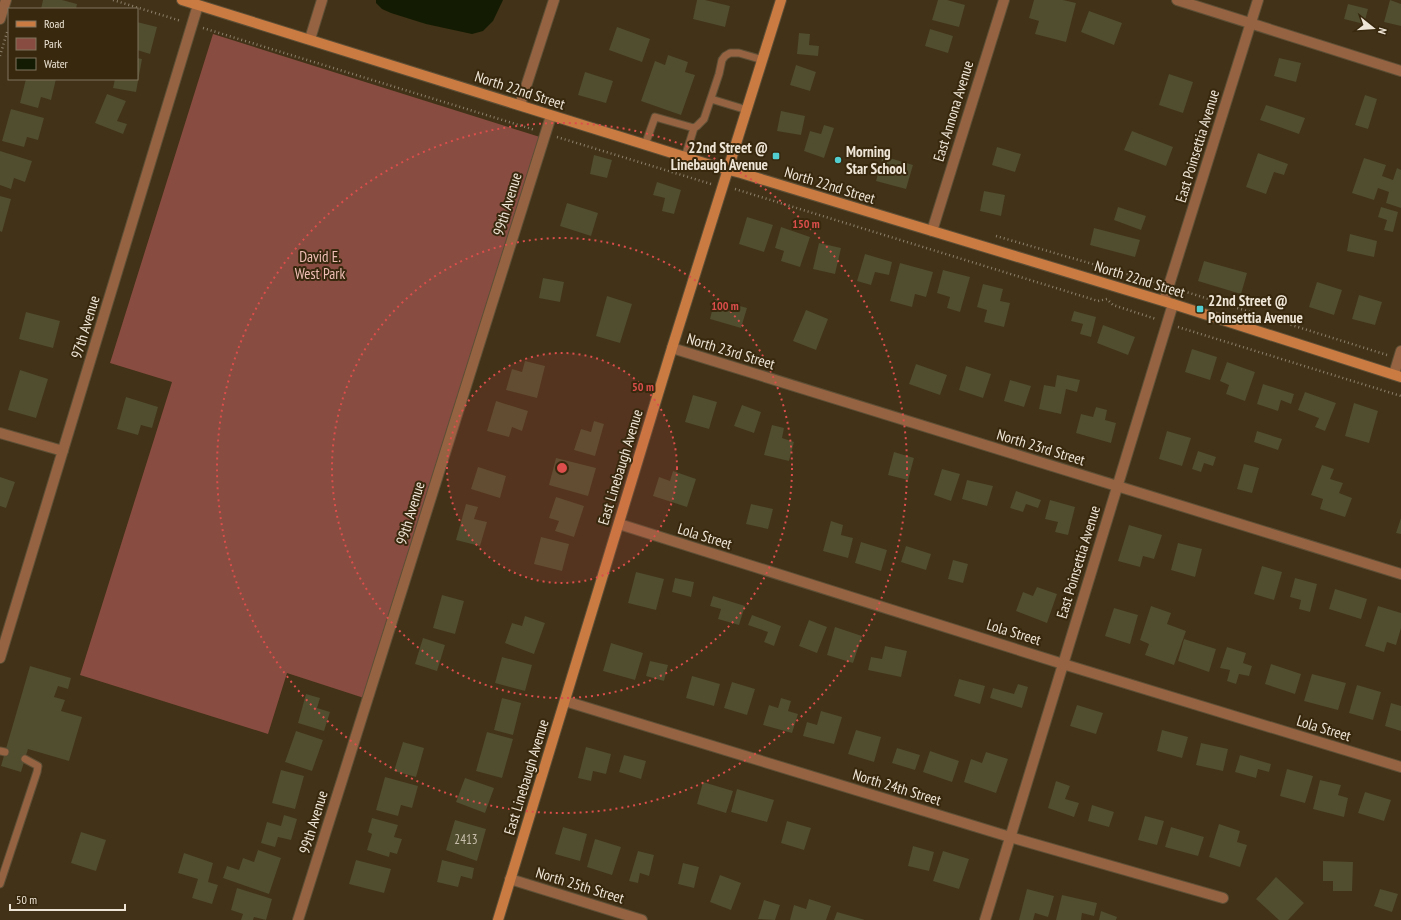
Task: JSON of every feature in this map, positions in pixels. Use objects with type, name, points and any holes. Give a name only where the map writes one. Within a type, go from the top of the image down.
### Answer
[{"type":"street","points":[[0,19],[6,0]]},
{"type":"street","name":"North 22nd Street","points":[[182,0],[728,171],[740,173],[1169,303],[1398,376]]},
{"type":"street","points":[[310,39],[322,0]]},
{"type":"street","points":[[520,106],[554,0]]},
{"type":"street","name":"East Linebaugh Avenue","points":[[498,920],[672,348],[781,0]]},
{"type":"street","name":"East Annona Avenue","points":[[932,231],[1004,0]]},
{"type":"street","points":[[1177,0],[1401,71]]},
{"type":"street","name":"East Poinsettia Avenue","points":[[985,920],[1167,323],[1169,286],[1258,0]]},
{"type":"street","name":"97th Avenue","points":[[0,658],[198,5]]},
{"type":"street","name":"99th Avenue","points":[[298,920],[551,116]]},
{"type":"street","name":"North 23rd Street","points":[[672,348],[1401,574]]},
{"type":"street","points":[[1398,376],[1401,351]]},
{"type":"street","points":[[0,433],[63,451]]},
{"type":"street","name":"Lola Street","points":[[618,524],[1063,664],[1401,767]]},
{"type":"street","name":"North 24th Street","points":[[565,701],[1010,837],[1223,898]]},
{"type":"street","name":"North 25th Street","points":[[510,879],[642,920]]},
{"type":"lane","points":[[685,157],[694,128],[704,119],[719,74],[722,60],[725,56],[739,53],[763,60]]},
{"type":"lane","points":[[710,99],[747,110]]},
{"type":"lane","points":[[645,145],[656,117],[694,128]]},
{"type":"lane","points":[[0,884],[37,772],[38,766],[25,759]]},
{"type":"path","points":[[113,0],[712,184]]},
{"type":"path","points":[[0,56],[8,29]]},
{"type":"path","points":[[734,189],[1098,300],[1106,299],[1113,305],[1167,323],[1401,396]]},
{"type":"path","points":[[996,236],[1169,286],[1386,355]]},
{"type":"green space","name":"David E. West Park","points":[[213,34],[540,137],[364,698],[287,673],[268,734],[80,675],[172,382],[110,363]]},
{"type":"water","points":[[376,0],[503,0],[493,21],[483,31],[472,34],[426,24],[391,13],[382,9],[376,3]]},
{"type":"building","points":[[43,0],[62,0],[77,4],[76,8],[41,8]]},
{"type":"building","points":[[697,0],[705,0],[730,6],[725,27],[693,19]]},
{"type":"building","points":[[938,0],[947,0],[965,5],[959,27],[932,20]]},
{"type":"building","points":[[1034,0],[1063,0],[1076,3],[1066,42],[1035,34],[1039,21],[1029,18]]},
{"type":"building","points":[[1390,0],[1401,4],[1401,26],[1384,22]]},
{"type":"building","points":[[1348,4],[1368,9],[1364,24],[1344,19]]},
{"type":"building","points":[[1089,11],[1122,23],[1114,45],[1081,32]]},
{"type":"building","points":[[138,22],[157,27],[150,54],[138,50]]},
{"type":"building","points":[[617,27],[650,39],[642,62],[609,50]]},
{"type":"building","points":[[930,29],[953,36],[948,53],[925,46]]},
{"type":"building","points":[[799,33],[810,34],[809,45],[819,46],[818,56],[797,54]]},
{"type":"building","points":[[668,55],[688,62],[685,72],[695,75],[681,115],[641,101],[655,61],[665,65]]},
{"type":"building","points":[[138,58],[142,59],[136,92],[113,88],[115,80],[138,80]]},
{"type":"building","points":[[1279,58],[1301,63],[1296,82],[1274,76]]},
{"type":"building","points":[[796,65],[816,72],[810,91],[790,85]]},
{"type":"building","points":[[585,72],[613,81],[606,103],[578,95]]},
{"type":"building","points":[[1169,74],[1193,82],[1183,113],[1159,105]]},
{"type":"building","points":[[26,80],[56,80],[51,100],[41,97],[38,108],[20,103]]},
{"type":"building","points":[[107,94],[126,101],[117,121],[127,124],[123,134],[95,123]]},
{"type":"building","points":[[1365,95],[1377,99],[1368,129],[1355,125]]},
{"type":"building","points":[[1266,105],[1305,118],[1299,134],[1260,120]]},
{"type":"building","points":[[11,109],[44,118],[38,140],[27,137],[24,147],[2,141]]},
{"type":"building","points":[[781,111],[805,116],[801,135],[777,131]]},
{"type":"building","points":[[824,125],[834,128],[824,158],[804,151],[810,131],[821,134]]},
{"type":"building","points":[[1132,131],[1173,147],[1166,166],[1124,150]]},
{"type":"building","points":[[997,147],[1021,154],[1015,172],[992,165]]},
{"type":"building","points":[[0,151],[32,161],[25,182],[14,178],[11,189],[0,185]]},
{"type":"building","points":[[1258,153],[1288,164],[1284,175],[1274,172],[1266,194],[1246,187]]},
{"type":"building","points":[[594,155],[612,160],[607,178],[590,174]]},
{"type":"building","points":[[883,156],[913,165],[906,189],[876,181]]},
{"type":"building","points":[[1364,158],[1386,165],[1382,176],[1393,180],[1397,168],[1401,170],[1401,208],[1386,203],[1389,192],[1378,188],[1374,200],[1352,193]]},
{"type":"building","points":[[657,182],[681,190],[674,214],[662,211],[665,198],[653,195]]},
{"type":"building","points":[[984,191],[1005,195],[1001,216],[980,211]]},
{"type":"building","points":[[0,196],[11,199],[2,232],[0,231]]},
{"type":"building","points":[[567,203],[598,213],[591,236],[560,226]]},
{"type":"building","points":[[1118,207],[1146,216],[1141,230],[1114,220]]},
{"type":"building","points":[[1381,207],[1398,212],[1393,232],[1384,230],[1387,220],[1378,217]]},
{"type":"building","points":[[747,217],[773,225],[764,252],[739,244]]},
{"type":"building","points":[[781,227],[810,237],[800,267],[781,261],[784,251],[775,248]]},
{"type":"building","points":[[1094,228],[1140,240],[1135,257],[1090,245]]},
{"type":"building","points":[[1350,234],[1377,241],[1374,257],[1347,251]]},
{"type":"building","points":[[819,243],[841,248],[835,274],[813,269]]},
{"type":"building","points":[[865,254],[892,262],[889,275],[875,272],[871,285],[857,281]]},
{"type":"building","points":[[1204,261],[1247,273],[1241,294],[1198,281]]},
{"type":"building","points":[[900,263],[933,272],[926,297],[915,294],[912,307],[890,301]]},
{"type":"building","points":[[943,270],[970,277],[960,312],[947,308],[950,297],[937,293]]},
{"type":"building","points":[[543,278],[564,282],[560,302],[539,298]]},
{"type":"building","points":[[1317,282],[1342,290],[1334,315],[1309,307]]},
{"type":"building","points":[[983,284],[1003,289],[1000,301],[1010,303],[1004,327],[984,322],[987,310],[977,307]]},
{"type":"building","points":[[1359,295],[1382,302],[1375,325],[1352,319]]},
{"type":"building","points":[[607,296],[632,304],[620,343],[596,336]]},
{"type":"building","points":[[715,299],[747,308],[741,328],[710,319]]},
{"type":"building","points":[[806,310],[828,319],[816,350],[793,341]]},
{"type":"building","points":[[1074,311],[1096,317],[1091,337],[1080,334],[1083,324],[1071,321]]},
{"type":"building","points":[[26,312],[60,321],[53,348],[19,339]]},
{"type":"building","points":[[1103,325],[1135,337],[1128,355],[1097,343]]},
{"type":"building","points":[[1192,349],[1217,357],[1210,380],[1185,372]]},
{"type":"building","points":[[525,361],[545,366],[537,398],[506,390],[512,369],[522,372]]},
{"type":"building","points":[[1227,362],[1255,372],[1245,401],[1226,394],[1229,385],[1220,381]]},
{"type":"building","points":[[916,364],[947,375],[940,395],[909,384]]},
{"type":"building","points":[[966,366],[991,374],[983,398],[959,390]]},
{"type":"building","points":[[20,370],[48,379],[36,418],[8,410]]},
{"type":"building","points":[[1057,375],[1080,380],[1077,392],[1066,389],[1061,414],[1039,409],[1044,385],[1055,387]]},
{"type":"building","points":[[1010,380],[1031,386],[1024,407],[1004,401]]},
{"type":"building","points":[[1263,384],[1294,394],[1291,404],[1281,400],[1278,411],[1257,404]]},
{"type":"building","points":[[1305,392],[1336,403],[1325,431],[1315,427],[1319,418],[1298,410]]},
{"type":"building","points":[[693,395],[717,402],[709,429],[685,422]]},
{"type":"building","points":[[126,397],[158,407],[152,428],[141,425],[138,435],[117,429]]},
{"type":"building","points":[[496,401],[528,411],[522,431],[512,427],[509,437],[487,431]]},
{"type":"building","points":[[1354,403],[1378,411],[1369,443],[1345,436]]},
{"type":"building","points":[[742,405],[761,412],[754,433],[734,426]]},
{"type":"building","points":[[1096,407],[1107,410],[1105,420],[1116,423],[1111,443],[1076,433],[1081,414],[1093,417]]},
{"type":"building","points":[[594,421],[604,424],[595,456],[574,450],[581,429],[591,432]]},
{"type":"building","points":[[772,425],[784,428],[782,438],[794,442],[789,461],[764,455]]},
{"type":"building","points":[[1167,431],[1191,438],[1182,466],[1159,459]]},
{"type":"building","points":[[1257,431],[1282,439],[1278,450],[1254,442]]},
{"type":"building","points":[[1198,451],[1216,457],[1213,466],[1204,463],[1201,472],[1192,469]]},
{"type":"building","points":[[894,452],[914,458],[908,480],[888,475]]},
{"type":"building","points":[[556,458],[596,468],[588,496],[549,485]]},
{"type":"building","points":[[1244,464],[1259,468],[1252,493],[1237,489]]},
{"type":"building","points":[[1322,465],[1334,469],[1330,479],[1343,483],[1339,493],[1352,498],[1345,517],[1320,509],[1323,499],[1311,495]]},
{"type":"building","points":[[478,467],[506,476],[500,498],[471,489]]},
{"type":"building","points":[[942,469],[960,474],[951,501],[934,495]]},
{"type":"building","points":[[673,471],[696,479],[687,507],[653,496],[659,477],[670,481]]},
{"type":"building","points":[[0,477],[15,482],[6,508],[0,506]]},
{"type":"building","points":[[967,480],[993,486],[987,506],[962,499]]},
{"type":"building","points":[[1016,491],[1041,500],[1038,508],[1026,504],[1023,512],[1010,508]]},
{"type":"building","points":[[556,497],[584,506],[574,537],[555,531],[559,521],[549,518]]},
{"type":"building","points":[[1050,500],[1075,507],[1068,535],[1055,532],[1058,522],[1045,519]]},
{"type":"building","points":[[466,504],[478,507],[474,519],[487,522],[480,546],[456,540]]},
{"type":"building","points":[[751,504],[773,509],[768,529],[746,524]]},
{"type":"building","points":[[1401,518],[1401,534],[1396,533]]},
{"type":"building","points":[[831,521],[843,525],[841,535],[853,538],[848,558],[823,551]]},
{"type":"building","points":[[1129,525],[1162,535],[1154,559],[1143,556],[1140,567],[1118,561]]},
{"type":"building","points":[[541,537],[569,544],[562,571],[534,564]]},
{"type":"building","points":[[861,542],[887,550],[881,571],[855,563]]},
{"type":"building","points":[[1178,543],[1202,549],[1195,577],[1171,570]]},
{"type":"building","points":[[906,546],[931,554],[926,570],[901,562]]},
{"type":"building","points":[[953,560],[968,564],[963,583],[948,579]]},
{"type":"building","points":[[1262,566],[1282,572],[1274,600],[1254,594]]},
{"type":"building","points":[[636,572],[664,579],[656,610],[628,603]]},
{"type":"building","points":[[675,578],[694,582],[691,597],[672,592]]},
{"type":"building","points":[[1295,578],[1317,584],[1310,612],[1299,609],[1301,600],[1290,597]]},
{"type":"building","points":[[1037,587],[1057,594],[1047,623],[1016,611],[1023,592],[1033,596]]},
{"type":"building","points":[[1335,589],[1367,599],[1361,619],[1329,609]]},
{"type":"building","points":[[442,595],[464,601],[455,634],[433,628]]},
{"type":"building","points":[[713,596],[745,606],[739,625],[718,619],[721,609],[710,606]]},
{"type":"building","points":[[1151,606],[1171,613],[1167,624],[1186,631],[1174,665],[1145,655],[1149,644],[1140,640]]},
{"type":"building","points":[[1378,606],[1401,613],[1401,628],[1396,645],[1387,642],[1384,652],[1365,646]]},
{"type":"building","points":[[1114,608],[1138,615],[1130,644],[1105,636]]},
{"type":"building","points":[[752,615],[781,626],[774,646],[764,642],[768,632],[748,625]]},
{"type":"building","points":[[525,616],[545,623],[534,654],[505,643],[512,623],[522,626]]},
{"type":"building","points":[[809,620],[827,627],[817,653],[799,646]]},
{"type":"building","points":[[835,627],[862,636],[853,663],[827,655]]},
{"type":"building","points":[[423,638],[445,645],[437,671],[415,664]]},
{"type":"building","points":[[1184,639],[1216,649],[1209,672],[1178,661]]},
{"type":"building","points":[[611,643],[643,653],[635,680],[603,671]]},
{"type":"building","points":[[885,646],[907,651],[901,677],[868,670],[871,657],[882,659]]},
{"type":"building","points":[[1227,647],[1246,653],[1243,663],[1252,666],[1249,676],[1239,674],[1236,684],[1227,681],[1230,670],[1220,668]]},
{"type":"building","points":[[502,657],[532,665],[525,691],[495,683]]},
{"type":"building","points":[[650,661],[668,665],[664,681],[646,676]]},
{"type":"building","points":[[1271,664],[1301,674],[1295,694],[1265,684]]},
{"type":"building","points":[[30,666],[71,678],[68,689],[58,686],[54,697],[65,700],[61,711],[82,717],[69,761],[28,749],[21,772],[1,766]]},
{"type":"building","points":[[1312,674],[1346,683],[1338,710],[1304,701]]},
{"type":"building","points":[[692,676],[720,684],[714,706],[686,698]]},
{"type":"building","points":[[959,679],[985,686],[980,704],[954,696]]},
{"type":"building","points":[[732,682],[755,689],[747,715],[724,708]]},
{"type":"building","points":[[1018,684],[1028,687],[1022,708],[990,698],[993,688],[1014,694]]},
{"type":"building","points":[[1357,685],[1381,692],[1373,720],[1349,713]]},
{"type":"building","points":[[306,694],[320,698],[317,708],[330,712],[324,731],[298,723]]},
{"type":"building","points":[[502,698],[521,703],[513,735],[494,730]]},
{"type":"building","points":[[781,698],[791,701],[788,711],[798,714],[792,733],[763,725],[769,705],[778,708]]},
{"type":"building","points":[[1391,703],[1401,706],[1401,731],[1385,726]]},
{"type":"building","points":[[1077,705],[1103,713],[1096,734],[1070,726]]},
{"type":"building","points":[[821,711],[842,717],[834,744],[803,736],[807,722],[817,725]]},
{"type":"building","points":[[856,730],[881,737],[874,762],[848,754]]},
{"type":"building","points":[[1162,730],[1188,737],[1182,758],[1157,751]]},
{"type":"building","points":[[296,731],[323,740],[312,771],[285,762]]},
{"type":"building","points":[[487,732],[513,739],[502,778],[476,771]]},
{"type":"building","points":[[403,742],[424,748],[416,777],[394,771]]},
{"type":"building","points":[[1201,743],[1228,749],[1223,771],[1196,765]]},
{"type":"building","points":[[586,747],[611,754],[606,774],[593,771],[591,781],[578,778]]},
{"type":"building","points":[[897,748],[920,755],[915,770],[892,763]]},
{"type":"building","points":[[930,751],[959,761],[952,782],[923,772]]},
{"type":"building","points":[[986,752],[1008,759],[996,793],[964,782],[971,759],[982,763]]},
{"type":"building","points":[[624,755],[646,761],[641,779],[619,772]]},
{"type":"building","points":[[1240,755],[1271,764],[1269,772],[1258,769],[1256,778],[1235,772]]},
{"type":"building","points":[[1287,769],[1313,776],[1305,803],[1280,796]]},
{"type":"building","points":[[281,770],[304,776],[295,809],[272,803]]},
{"type":"building","points":[[385,777],[418,786],[412,808],[401,805],[398,816],[376,810]]},
{"type":"building","points":[[465,778],[494,788],[485,813],[456,802]]},
{"type":"building","points":[[1320,780],[1341,785],[1338,795],[1348,798],[1344,817],[1313,809]]},
{"type":"building","points":[[1056,781],[1070,786],[1065,799],[1079,803],[1074,817],[1048,808]]},
{"type":"building","points":[[703,782],[733,791],[726,813],[697,804]]},
{"type":"building","points":[[737,789],[774,800],[767,822],[731,812]]},
{"type":"building","points":[[1365,792],[1391,800],[1384,821],[1358,813]]},
{"type":"building","points":[[1092,805],[1114,812],[1109,827],[1088,821]]},
{"type":"building","points":[[284,815],[297,819],[291,840],[278,837],[275,847],[261,843],[267,822],[281,826]]},
{"type":"building","points":[[1145,816],[1164,821],[1157,845],[1138,840]]},
{"type":"building","points":[[372,818],[398,825],[394,837],[402,839],[397,854],[390,852],[389,857],[367,850],[372,834],[368,832]]},
{"type":"building","points":[[455,820],[486,829],[477,861],[446,850]]},
{"type":"building","points":[[787,821],[811,828],[804,850],[781,843]]},
{"type":"building","points":[[1219,824],[1240,831],[1237,842],[1247,845],[1240,867],[1209,857]]},
{"type":"building","points":[[563,827],[587,834],[580,861],[555,854]]},
{"type":"building","points":[[1171,827],[1204,837],[1198,856],[1165,847]]},
{"type":"building","points":[[81,832],[106,840],[96,871],[71,863]]},
{"type":"building","points":[[595,839],[621,847],[612,875],[587,867]]},
{"type":"building","points":[[913,846],[934,852],[929,871],[908,866]]},
{"type":"building","points":[[258,850],[281,858],[269,894],[223,878],[227,866],[239,870],[243,858],[254,862]]},
{"type":"building","points":[[638,851],[654,855],[649,876],[640,873],[638,883],[629,881]]},
{"type":"building","points":[[943,851],[969,859],[959,889],[933,881]]},
{"type":"building","points":[[184,853],[213,863],[208,882],[218,885],[212,904],[192,898],[198,879],[178,873]]},
{"type":"building","points":[[356,860],[391,869],[384,893],[349,884]]},
{"type":"building","points":[[442,860],[474,868],[472,879],[461,876],[458,887],[437,882]]},
{"type":"building","points":[[1323,861],[1353,862],[1352,891],[1333,891],[1333,881],[1323,881]]},
{"type":"building","points":[[683,863],[699,867],[694,888],[678,884]]},
{"type":"building","points":[[720,875],[741,883],[731,910],[710,902]]},
{"type":"building","points":[[1276,877],[1304,903],[1288,920],[1279,920],[1256,899]]},
{"type":"building","points":[[237,888],[272,899],[266,920],[254,917],[253,920],[241,920],[243,914],[231,910]]},
{"type":"building","points":[[1027,889],[1054,896],[1048,917],[1035,913],[1033,920],[1019,920]]},
{"type":"building","points":[[1380,889],[1398,894],[1392,912],[1374,906]]},
{"type":"building","points":[[1062,895],[1097,903],[1094,916],[1082,913],[1081,920],[1056,920]]},
{"type":"building","points":[[809,899],[831,906],[826,920],[790,920],[794,905],[806,909]]},
{"type":"building","points":[[764,900],[780,905],[775,920],[758,919]]},
{"type":"building","points":[[1101,911],[1117,917],[1116,920],[1099,920]]},
{"type":"building","points":[[837,912],[865,920],[834,920]]},
{"type":"place","name":"22nd Street @ Linebaugh Avenue","points":[[776,156]]},
{"type":"place","name":"Morning Star School","points":[[838,160]]},
{"type":"place","name":"22nd Street @ Poinsettia Avenue","points":[[1200,309]]}]
